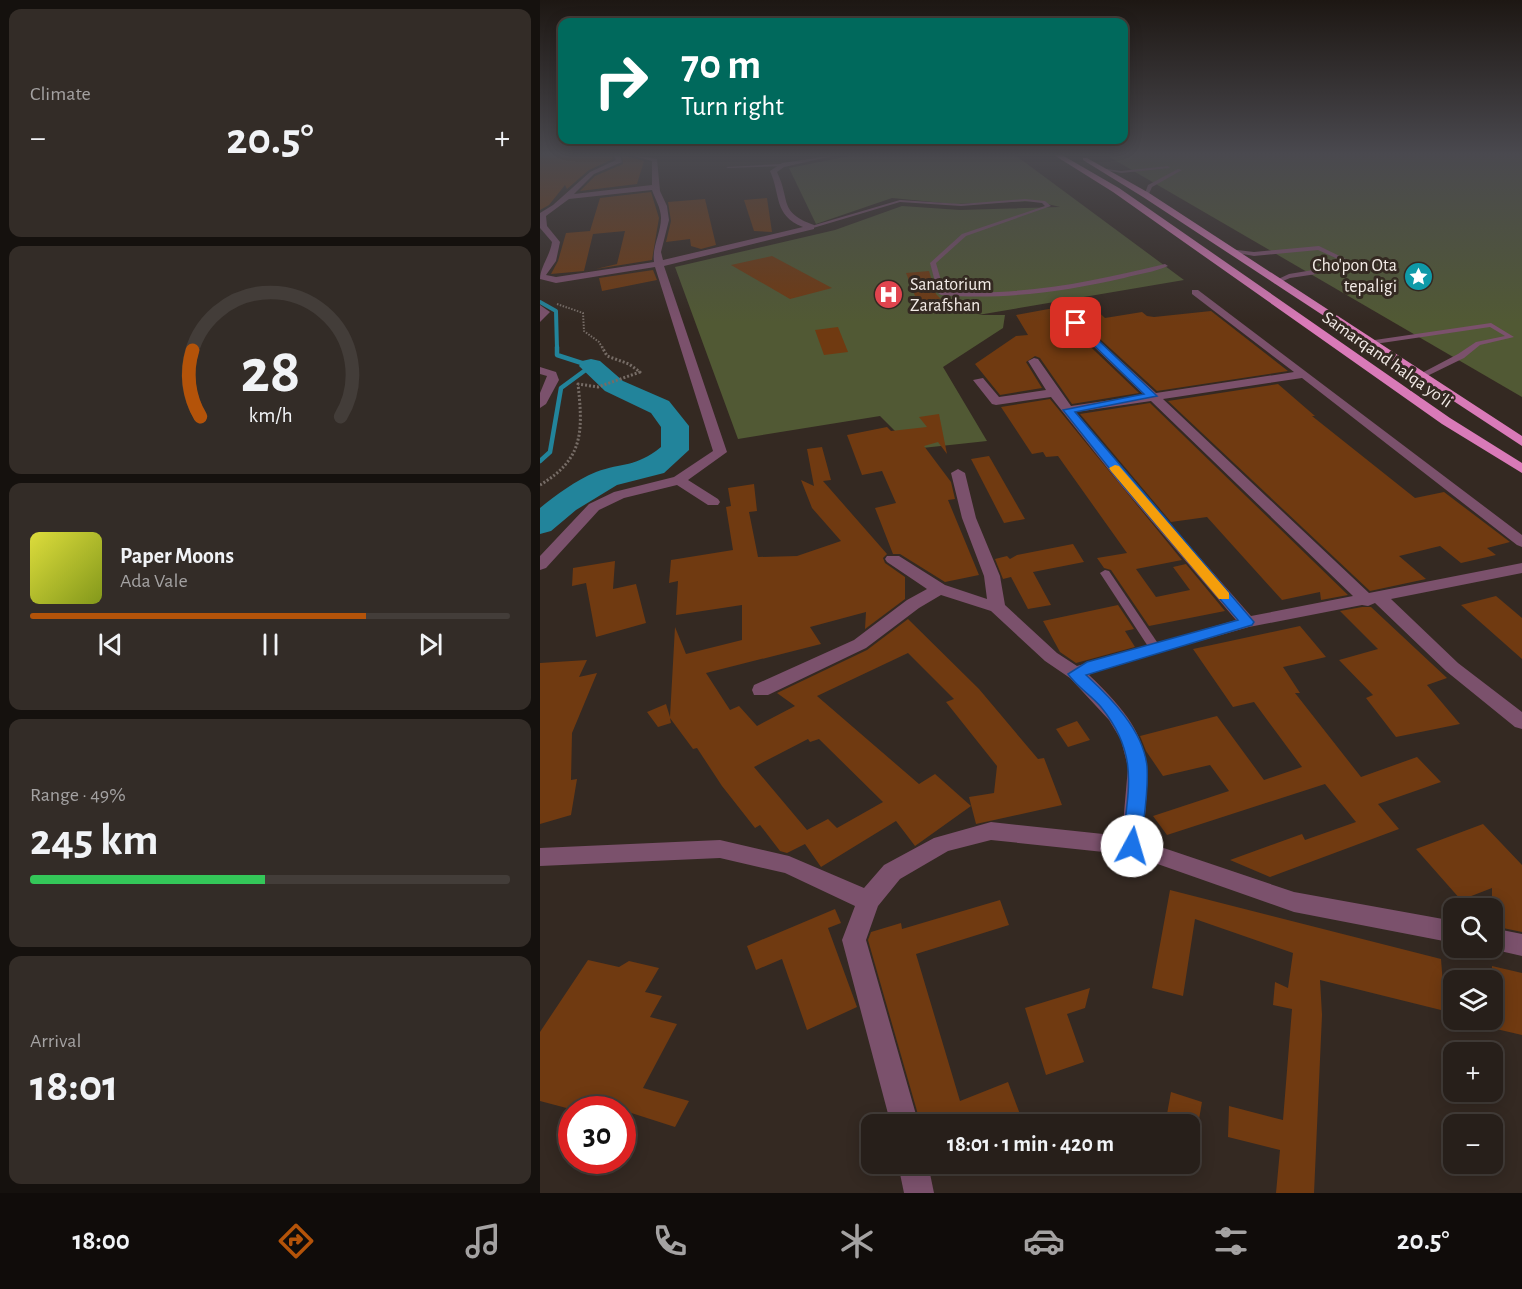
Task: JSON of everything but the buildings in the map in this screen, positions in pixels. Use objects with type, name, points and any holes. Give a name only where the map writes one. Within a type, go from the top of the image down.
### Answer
[{"type":"highway","name":"Samarqand halqa yoʻli","points":[[1145,211],[1446,421],[1522,469]]},
{"type":"highway","name":"Samarqand halqa yoʻli","points":[[1169,211],[1522,442]]},
{"type":"highway","points":[[1446,421],[1440,413],[1449,408],[1464,409],[1481,416]]},
{"type":"street","points":[[540,276],[549,268],[555,255],[555,242],[543,226],[542,215],[550,211]]},
{"type":"street","points":[[540,565],[594,507],[619,495],[679,480],[720,452],[659,264],[657,252],[664,219],[663,211]]},
{"type":"street","points":[[785,211],[792,221],[811,227]]},
{"type":"street","points":[[540,276],[556,280],[659,264],[770,239],[811,227]]},
{"type":"street","points":[[1196,292],[1522,542]]},
{"type":"street","points":[[540,308],[545,312],[540,319]]},
{"type":"street","points":[[1061,309],[1374,600],[1452,667],[1522,722]]},
{"type":"street","points":[[1034,361],[1054,393],[1125,481],[1247,622]]},
{"type":"street","points":[[540,370],[552,374],[553,380],[540,404]]},
{"type":"street","points":[[1068,410],[1304,374]]},
{"type":"street","points":[[980,380],[996,401],[1054,393]]},
{"type":"street","points":[[958,473],[969,518],[992,576],[997,607]]},
{"type":"street","points":[[679,480],[713,502]]},
{"type":"street","points":[[893,559],[939,589],[997,607],[1051,657],[1076,674],[1107,703],[1131,740],[1138,766],[1132,846]]},
{"type":"street","points":[[1076,674],[1092,666],[1247,622],[1374,600],[1522,568]]},
{"type":"street","points":[[761,690],[860,644],[913,604],[939,589]]},
{"type":"street","points":[[902,1114],[854,940],[868,901],[892,872],[942,844],[991,831],[1132,846],[1294,902],[1443,930]]},
{"type":"street","points":[[540,857],[720,849],[789,866],[868,901]]},
{"type":"street","points":[[1503,941],[1522,945]]},
{"type":"street","points":[[915,1174],[919,1193]]},
{"type":"lane","points":[[811,227],[867,211]]},
{"type":"lane","points":[[1035,211],[964,235],[933,263],[941,293],[979,297],[1039,292],[1165,266]]},
{"type":"lane","points":[[1229,251],[1254,254],[1319,248],[1353,264],[1350,267],[1289,276],[1276,282]]},
{"type":"lane","points":[[1368,343],[1491,325],[1511,337],[1478,343],[1461,356],[1421,377]]},
{"type":"lane","points":[[1105,573],[1155,648]]},
{"type":"path","points":[[540,484],[559,475],[573,459],[581,435],[578,384],[600,386],[640,372],[629,364],[607,356],[599,342],[584,331],[583,313],[553,303]]},
{"type":"green space","name":"Sanatorium Zarafshan","points":[[810,211],[855,211],[816,224]]},
{"type":"green space","name":"Sanatorium Zarafshan","points":[[889,211],[1090,211],[1184,280],[978,315],[1005,315],[1003,328],[943,367],[987,441],[913,449],[880,416],[738,439],[675,267],[835,230]]},
{"type":"green space","points":[[1202,211],[1522,211],[1522,397]]},
{"type":"waterway","points":[[540,302],[556,311],[557,349]]},
{"type":"waterway","points":[[540,461],[550,452],[561,388],[591,366],[557,355],[557,349]]},
{"type":"waterway","points":[[540,524],[565,503],[606,479],[654,467],[675,450],[675,426],[660,407],[614,386],[591,366]]},
{"type":"slow traffic","points":[[1115,468],[1224,596]]},
{"type":"place","name":"Cho'pon Ota tepaligi","points":[[1418,276]]},
{"type":"place","name":"Sanatorium Zarafshan","points":[[889,295]]},
{"type":"route","points":[[1076,323],[1152,396],[1068,410],[1125,481],[1247,622],[1092,666],[1076,674],[1107,703],[1131,740],[1138,766],[1132,846]]}]
